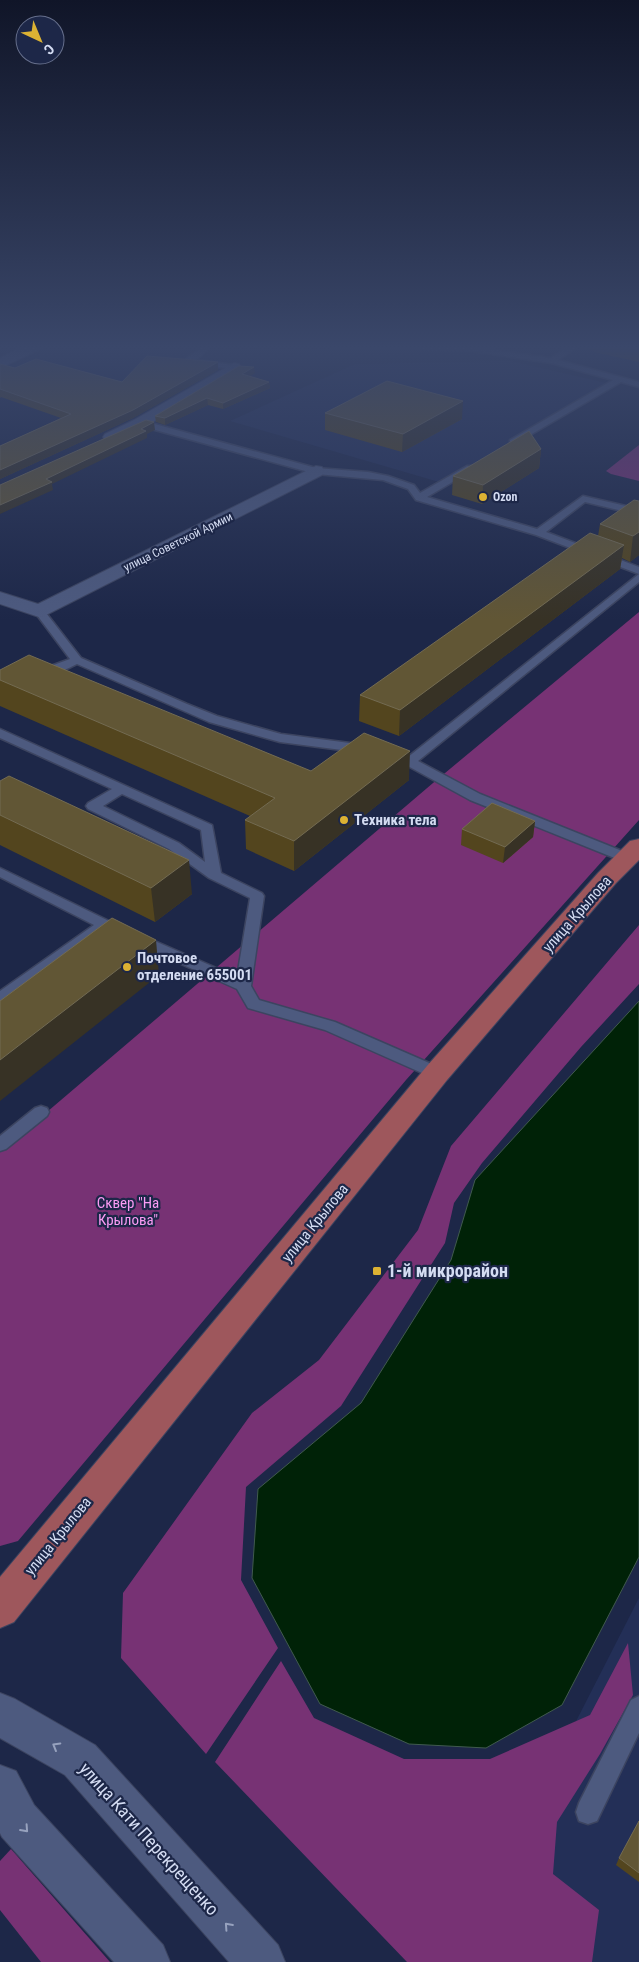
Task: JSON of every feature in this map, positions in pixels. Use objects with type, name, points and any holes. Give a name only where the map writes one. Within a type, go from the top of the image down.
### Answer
[{"type":"main road","name":"улица Крылова","points":[[0,1608],[437,1073],[633,852]]},
{"type":"street","points":[[96,443],[110,437]]},
{"type":"street","name":"улица Советской Армии","points":[[39,611],[316,471]]},
{"type":"street","points":[[0,598],[39,611]]},
{"type":"street","name":"улица Кати Перекрещенко","points":[[0,1714],[80,1760],[261,1962]]},
{"type":"street","points":[[0,1787],[18,1821],[146,1962]]},
{"type":"lane","points":[[190,437],[316,471],[385,478],[411,487],[419,498],[539,533],[639,571]]},
{"type":"lane","points":[[502,449],[523,437]]},
{"type":"lane","points":[[419,498],[478,464]]},
{"type":"lane","points":[[539,533],[583,499],[639,512]]},
{"type":"lane","points":[[410,762],[639,577]]},
{"type":"lane","points":[[39,611],[77,660],[213,719],[280,738],[374,751],[410,762],[475,797],[633,852]]},
{"type":"lane","points":[[30,674],[54,670],[77,660]]},
{"type":"lane","points":[[0,733],[207,828],[214,875]]},
{"type":"lane","points":[[122,788],[93,806],[174,846],[214,875],[257,896],[243,986]]},
{"type":"lane","points":[[0,872],[104,924],[243,986],[253,1004],[330,1026],[437,1073]]},
{"type":"lane","points":[[0,998],[104,924]]},
{"type":"lane","points":[[0,1145],[41,1112]]},
{"type":"lane","points":[[588,1812],[639,1708]]},
{"type":"shaded area","points":[[283,437],[520,437],[449,481],[439,482]]},
{"type":"shaded area","points":[[639,1001],[639,1557],[562,1705],[486,1748],[409,1744],[320,1704],[252,1578],[258,1489],[361,1403],[451,1260],[475,1180]]},
{"type":"shaded area","points":[[639,1598],[639,1962],[453,1962]]},
{"type":"green space","points":[[639,445],[639,481],[606,471]]},
{"type":"green space","name":"Сквер \"На Крылова\"","points":[[639,612],[639,820],[406,1080],[18,1541],[0,1546],[0,1152],[433,783]]},
{"type":"green space","points":[[639,925],[639,984],[581,1047],[482,1163],[454,1203],[445,1243],[341,1406],[246,1487],[241,1580],[278,1648],[206,1754],[121,1658],[123,1593],[252,1413],[319,1360],[418,1230],[451,1146]]},
{"type":"green space","points":[[628,1643],[633,1695],[600,1754],[557,1822],[553,1874],[599,1910],[592,1962],[407,1962],[215,1762],[281,1661],[314,1718],[404,1759],[490,1759],[590,1715]]},
{"type":"green space","points":[[11,1849],[110,1962],[41,1962],[0,1910],[0,1861]]},
{"type":"building","points":[[21,437],[74,437],[0,470],[0,446]]},
{"type":"building","points":[[109,437],[134,437],[46,479],[52,482],[0,505],[0,485]]},
{"type":"building","points":[[520,437],[533,437],[541,449],[483,485],[453,476]]},
{"type":"building","points":[[634,500],[639,501],[639,532],[633,536],[600,524]]},
{"type":"building","points":[[590,533],[624,545],[400,710],[360,695]]},
{"type":"building","points":[[29,655],[311,771],[364,733],[410,751],[294,841],[245,820],[275,798],[0,680],[0,670]]},
{"type":"building","points":[[9,776],[189,860],[151,888],[0,815],[0,781]]},
{"type":"building","points":[[492,803],[535,821],[505,847],[462,829]]},
{"type":"building","points":[[112,918],[156,940],[0,1060],[0,1001]]},
{"type":"building","points":[[639,1821],[639,1873],[619,1858]]},
{"type":"place","name":"Ozon","points":[[483,497]]},
{"type":"place","name":"Техника тела","points":[[344,820]]},
{"type":"place","name":"Почтовое отделение 655001","points":[[127,967]]},
{"type":"place","name":"1-й микрорайон","points":[[377,1271]]}]
